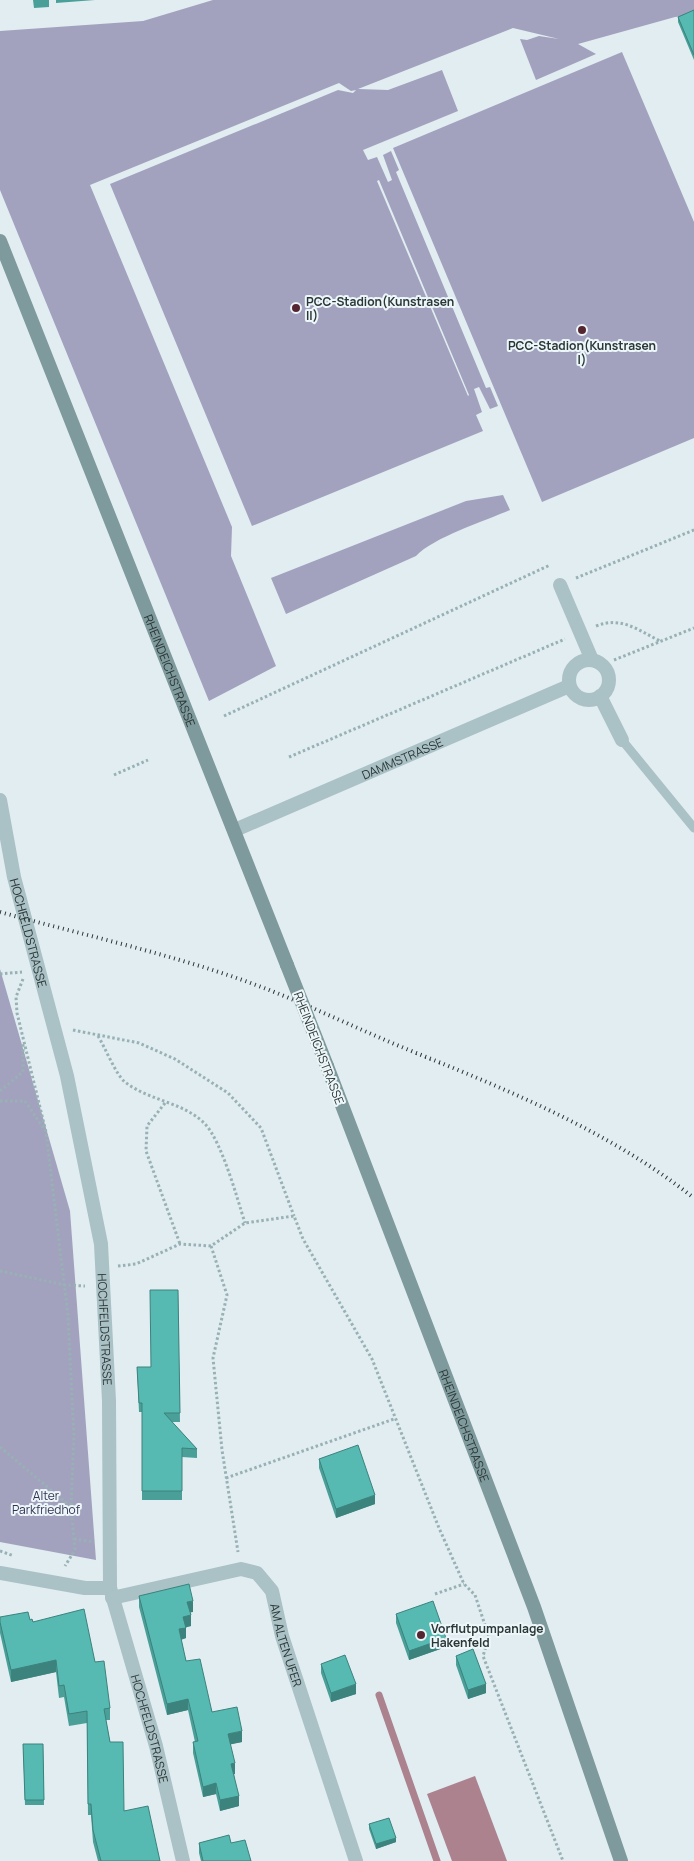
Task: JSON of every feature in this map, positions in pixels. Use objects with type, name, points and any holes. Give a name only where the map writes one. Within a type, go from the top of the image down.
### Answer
[{"type":"main road","name":"RHEINDEICHSTRASSE","points":[[0,241],[327,1066],[534,1607],[621,1861]]},
{"type":"street","points":[[560,585],[592,660]]},
{"type":"street","points":[[592,660],[609,664],[608,684],[600,696],[585,700],[578,698],[569,686],[569,677],[572,669],[577,664],[592,660]]},
{"type":"street","name":"DAMMSTRASSE","points":[[235,830],[569,686]]},
{"type":"street","points":[[600,696],[622,740]]},
{"type":"street","name":"HOCHFELDSTRASSE","points":[[0,800],[14,877],[67,1076],[101,1244],[108,1402],[111,1593],[156,1746],[184,1861]]},
{"type":"street","points":[[0,1573],[111,1593],[241,1569]]},
{"type":"street","name":"AM ALTEN UFER","points":[[241,1569],[257,1573],[272,1591],[282,1636],[356,1861]]},
{"type":"lane","points":[[622,740],[694,828]]},
{"type":"path","points":[[560,585],[694,530]]},
{"type":"path","points":[[224,716],[550,565]]},
{"type":"path","points":[[289,757],[580,632],[613,621],[638,629],[660,642]]},
{"type":"path","points":[[609,664],[694,628]]},
{"type":"path","points":[[114,775],[148,760]]},
{"type":"path","points":[[0,974],[26,972],[16,997],[23,1038],[46,1132],[64,1285],[74,1437],[71,1507],[75,1550],[65,1566],[57,1569]]},
{"type":"path","points":[[54,1025],[98,1036],[139,1043],[175,1058],[228,1093],[260,1128],[303,1239],[372,1359],[394,1419],[464,1584],[475,1595],[489,1637],[482,1656],[563,1861]]},
{"type":"path","points":[[98,1036],[124,1081],[165,1103],[188,1110],[206,1125],[223,1158],[245,1223]]},
{"type":"path","points":[[0,1091],[23,1072],[23,1038]]},
{"type":"path","points":[[0,1101],[25,1101],[46,1132]]},
{"type":"path","points":[[165,1103],[147,1126],[146,1151],[180,1244]]},
{"type":"path","points":[[103,1269],[136,1264],[180,1244],[211,1246],[245,1223],[294,1216]]},
{"type":"path","points":[[211,1246],[227,1295],[213,1358],[226,1478],[241,1569]]},
{"type":"path","points":[[0,1271],[64,1285],[103,1287]]},
{"type":"path","points":[[226,1478],[394,1419]]},
{"type":"path","points":[[0,1447],[71,1507]]},
{"type":"path","points":[[0,1551],[19,1557]]},
{"type":"path","points":[[435,1594],[464,1584]]},
{"type":"green space","points":[[213,0],[694,0],[694,15],[675,17],[578,44],[596,54],[536,80],[520,39],[527,40],[539,36],[559,39],[513,28],[358,89],[388,90],[442,70],[458,111],[363,150],[368,160],[377,157],[388,182],[392,180],[383,155],[391,151],[399,170],[396,172],[486,388],[490,387],[498,406],[490,409],[479,387],[474,389],[482,412],[476,415],[483,431],[252,526],[110,184],[338,90],[353,93],[356,90],[351,91],[339,83],[90,185],[232,527],[231,556],[276,666],[209,701],[0,190],[0,31],[143,21]],"holes":[[[379,180],[469,395],[377,181]]]},
{"type":"green space","name":"PCC-Stadion(Kunstrasen I)","points":[[622,52],[694,222],[694,438],[542,502],[393,148]]},
{"type":"green space","points":[[503,495],[510,510],[447,536],[424,549],[416,556],[286,614],[271,578],[466,501]]},
{"type":"green space","name":"Alter Parkfriedhof","points":[[0,969],[70,1211],[96,1560],[0,1542]]},
{"type":"shaded area","points":[[475,1776],[507,1861],[452,1861],[427,1794]]},
{"type":"building","points":[[694,10],[694,55],[678,17]]},
{"type":"building","points":[[150,1290],[178,1290],[180,1413],[164,1413],[197,1449],[182,1448],[182,1491],[142,1491],[142,1403],[139,1403],[137,1367],[151,1367]]},
{"type":"building","points":[[358,1445],[375,1495],[336,1509],[319,1459]]},
{"type":"building","points":[[189,1584],[193,1601],[187,1602],[191,1615],[183,1617],[186,1628],[179,1629],[186,1661],[200,1659],[212,1712],[237,1707],[242,1731],[228,1734],[235,1763],[231,1764],[239,1796],[220,1800],[216,1783],[203,1787],[193,1742],[198,1741],[188,1699],[167,1704],[139,1596]]},
{"type":"building","name":"Vorflutpumpanlage Hakenfeld","points":[[433,1601],[446,1638],[409,1651],[396,1614]]},
{"type":"building","points":[[84,1609],[95,1662],[104,1661],[110,1708],[104,1709],[110,1742],[123,1742],[124,1811],[148,1806],[160,1861],[101,1861],[93,1830],[91,1804],[88,1804],[87,1711],[69,1714],[64,1685],[59,1686],[56,1660],[11,1670],[0,1617],[28,1612],[30,1620],[32,1619],[33,1622]]},
{"type":"building","points":[[473,1649],[486,1684],[468,1690],[456,1656]]},
{"type":"building","points":[[345,1655],[356,1684],[331,1693],[321,1664]]},
{"type":"building","points":[[23,1744],[43,1744],[44,1800],[25,1800]]},
{"type":"building","points":[[389,1818],[396,1838],[376,1844],[369,1824]]},
{"type":"building","points":[[229,1835],[231,1843],[245,1840],[251,1861],[203,1861],[199,1843]]},
{"type":"waterway","points":[[379,1695],[437,1861]]},
{"type":"railway","points":[[0,912],[187,962],[289,998],[557,1114],[628,1152],[694,1198]]},
{"type":"place","name":"PCC-Stadion(Kunstrasen II)","points":[[296,308]]},
{"type":"place","name":"PCC-Stadion(Kunstrasen I)","points":[[582,330]]},
{"type":"place","name":"Vorflutpumpanlage Hakenfeld","points":[[421,1635]]}]
